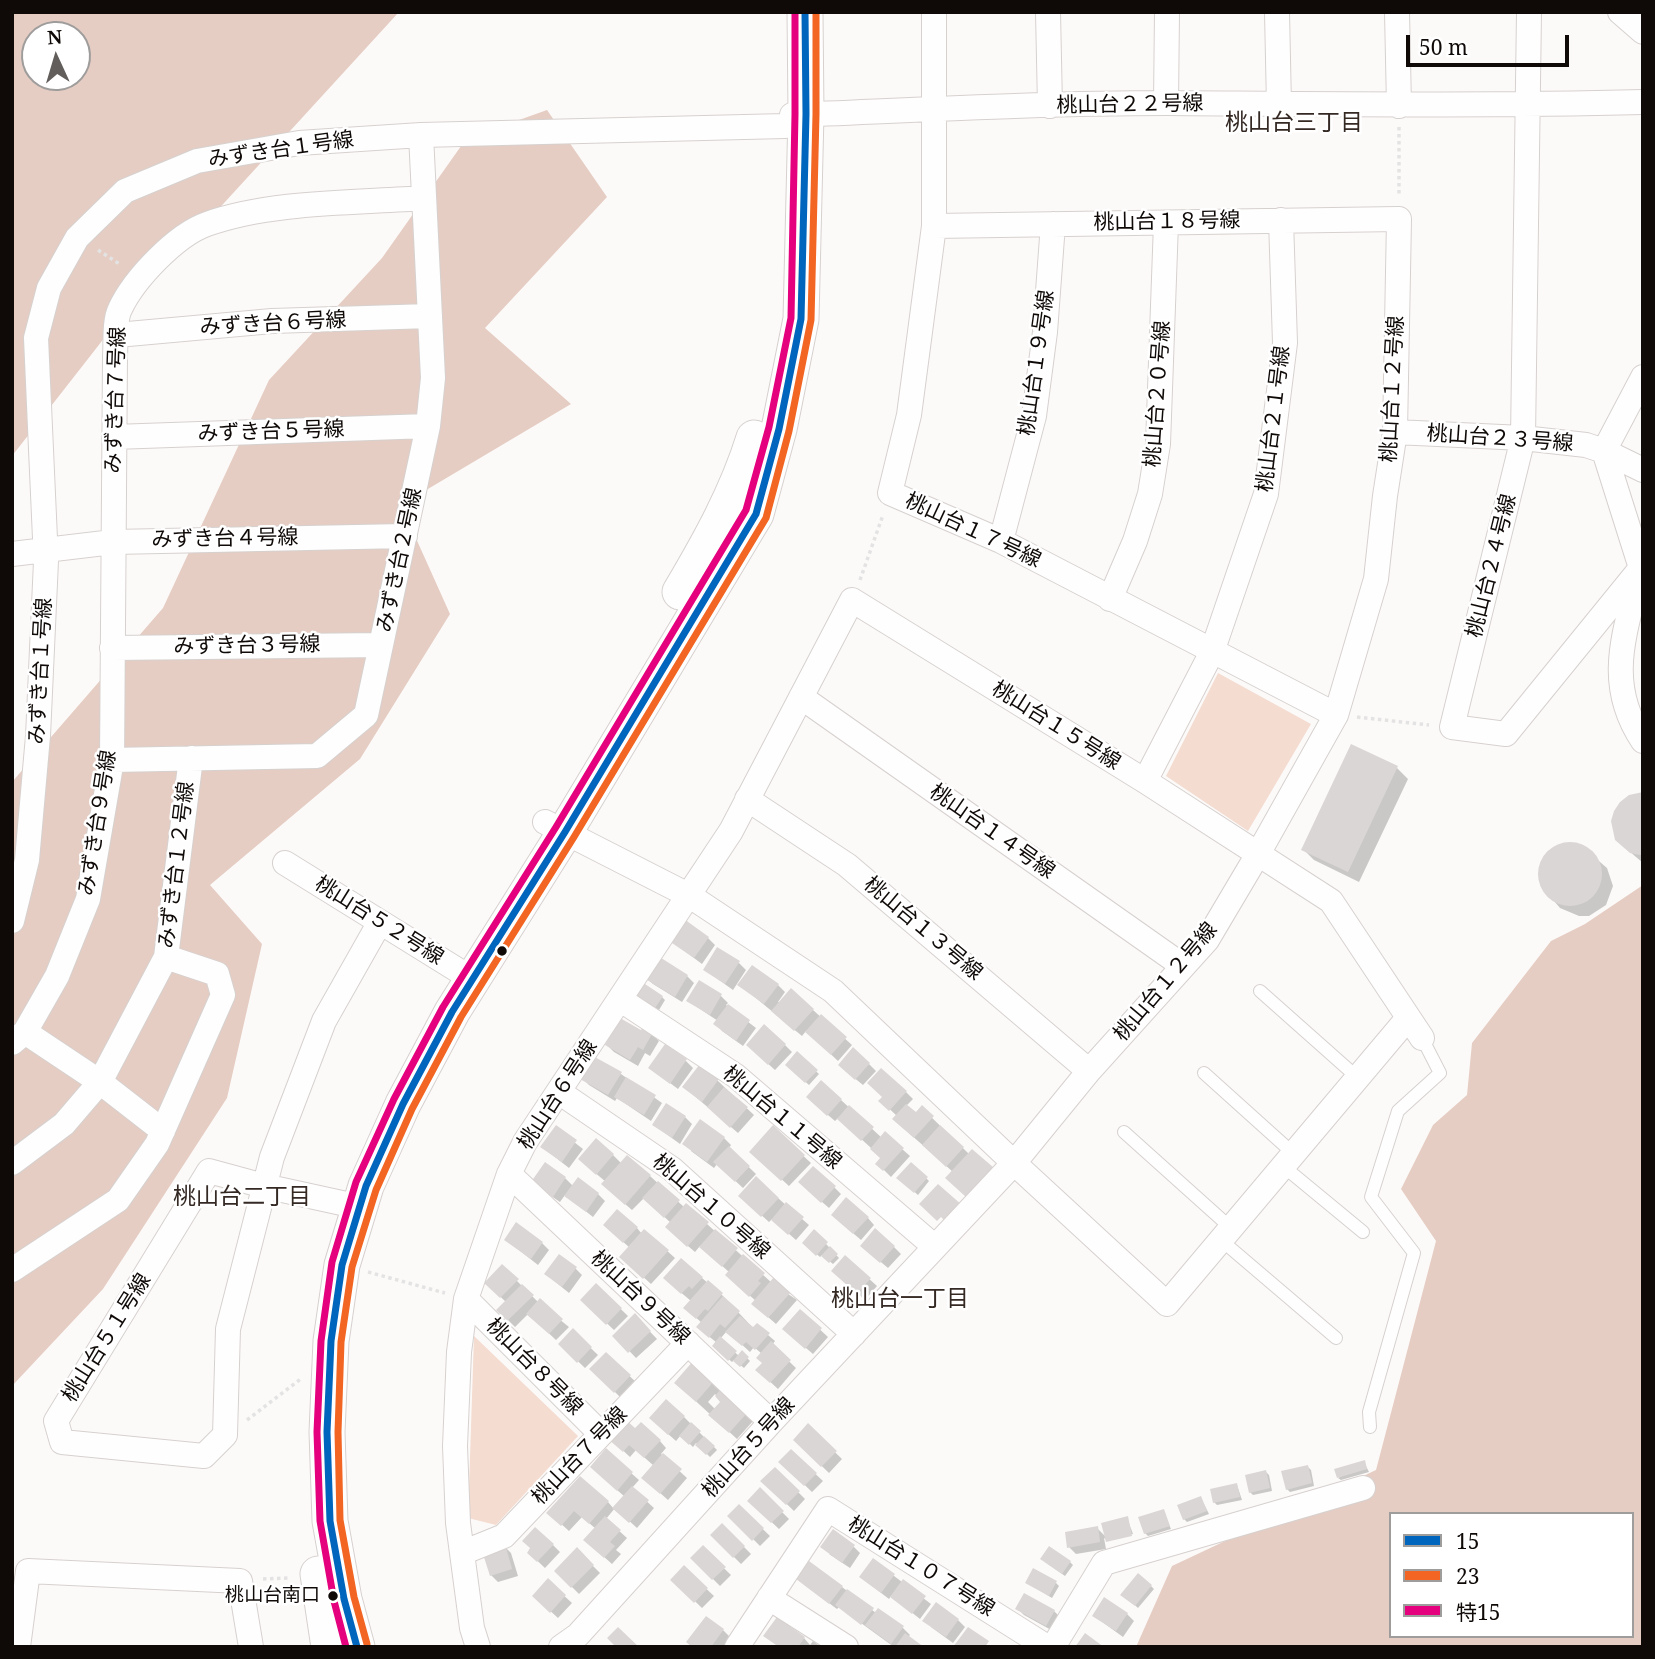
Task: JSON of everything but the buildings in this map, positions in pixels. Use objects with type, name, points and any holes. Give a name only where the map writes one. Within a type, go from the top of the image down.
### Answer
[{"type":"street","points":[[783,12],[792,118]]},
{"type":"street","points":[[329,1647],[318,1576],[309,1471],[310,1373],[325,1259],[351,1205],[388,1091],[433,1009],[466,975],[555,827],[705,551],[741,477],[760,416],[784,295],[792,118],[805,12]]},
{"type":"street","name":"桃山台１７号線","points":[[934,12],[934,226],[909,415],[890,493],[1001,541],[1336,715]]},
{"type":"street","points":[[1048,12],[1050,106]]},
{"type":"street","points":[[1166,103],[1167,12]]},
{"type":"street","points":[[1277,12],[1279,106]]},
{"type":"street","points":[[1397,12],[1399,106]]},
{"type":"street","name":"桃山台２４号線","points":[[1452,727],[1523,438],[1529,12]]},
{"type":"street","points":[[1620,12],[1643,32]]},
{"type":"street","name":"桃山台２２号線","points":[[792,118],[932,108],[1166,103],[1279,106],[1643,103]]},
{"type":"street","name":"みずき台１号線","points":[[12,921],[27,860],[38,736],[46,550],[36,338],[49,288],[77,238],[125,191],[197,161],[299,143],[792,118]]},
{"type":"street","name":"みずき台２号線","points":[[111,760],[317,757],[366,715],[428,426],[433,378],[422,135]]},
{"type":"street","name":"みずき台７号線","points":[[113,542],[119,311],[141,277],[168,249],[205,224],[268,209],[424,198]]},
{"type":"street","name":"桃山台１８号線","points":[[934,226],[1399,219]]},
{"type":"street","name":"桃山台１２号線","points":[[935,1247],[1014,1163],[1089,1071],[1207,940],[1336,715],[1376,579],[1395,432],[1399,219]]},
{"type":"street","name":"桃山台２１号線","points":[[1145,781],[1212,652],[1266,494],[1285,343],[1281,220]]},
{"type":"street","name":"桃山台２０号線","points":[[1110,599],[1135,541],[1150,494],[1158,444],[1166,223]]},
{"type":"street","name":"桃山台１９号線","points":[[1001,541],[1034,416],[1045,332],[1053,224]]},
{"type":"street","name":"みずき台６号線","points":[[117,335],[272,321],[430,316]]},
{"type":"street","name":"桃山台２３号線","points":[[1395,432],[1523,438],[1586,445],[1604,451],[1643,377]]},
{"type":"street","name":"みずき台５号線","points":[[114,437],[428,426]]},
{"type":"street","points":[[1604,451],[1643,470]]},
{"type":"street","points":[[1604,451],[1641,568],[1619,668],[1625,709],[1643,740]]},
{"type":"street","name":"みずき台４号線","points":[[12,554],[113,542],[405,536]]},
{"type":"street","name":"みずき台９号線","points":[[19,1038],[57,976],[88,899],[111,760],[113,542]]},
{"type":"street","points":[[1452,727],[1506,734],[1641,568]]},
{"type":"street","name":"桃山台６号線","points":[[478,1647],[472,1628],[458,1522],[454,1446],[459,1352],[466,1299],[509,1174],[525,1142],[690,897],[731,831],[852,600]]},
{"type":"street","name":"桃山台１５号線","points":[[852,600],[1145,781],[1331,901],[1415,1028]]},
{"type":"street","name":"みずき台３号線","points":[[112,648],[381,645]]},
{"type":"street","name":"桃山台１４号線","points":[[801,697],[1183,966]]},
{"type":"street","name":"みずき台１２号線","points":[[12,1163],[64,1124],[100,1082],[166,957],[191,758]]},
{"type":"street","name":"桃山台１３号線","points":[[747,799],[847,864],[1089,1071]]},
{"type":"street","points":[[555,827],[690,897],[833,991],[1167,1304],[1358,1078],[1415,1028]]},
{"type":"street","name":"桃山台５２号線","points":[[285,863],[466,975]]},
{"type":"street","points":[[225,1435],[228,1329],[272,1157],[324,1021],[380,922]]},
{"type":"street","points":[[12,1270],[118,1200],[158,1144],[223,995],[217,974],[166,957]]},
{"type":"street","name":"桃山台１１号線","points":[[621,1000],[737,1076],[935,1247]]},
{"type":"street","points":[[19,1038],[100,1082],[163,1131]]},
{"type":"street","name":"桃山台１０号線","points":[[559,1092],[672,1169],[854,1334]]},
{"type":"street","name":"桃山台５１号線","points":[[225,1435],[204,1456],[62,1442],[56,1421],[209,1171],[351,1205]]},
{"type":"street","name":"桃山台９号線","points":[[509,1174],[771,1422]]},
{"type":"street","points":[[351,1205],[331,1340],[327,1432],[330,1508],[344,1599],[357,1647]]},
{"type":"street","name":"桃山台５号線","points":[[575,1643],[771,1422],[935,1247]]},
{"type":"street","name":"桃山台８号線","points":[[466,1299],[601,1434]]},
{"type":"street","name":"桃山台７号線","points":[[462,1553],[504,1536],[688,1343]]},
{"type":"street","points":[[1053,1647],[1104,1563],[1363,1488]]},
{"type":"street","name":"桃山台１０７号線","points":[[737,1647],[828,1509],[1047,1647]]},
{"type":"street","points":[[18,1647],[28,1571],[240,1581],[251,1647]]},
{"type":"street","points":[[769,1598],[846,1647]]},
{"type":"lane","points":[[1259,991],[1358,1078]]},
{"type":"lane","points":[[1370,1427],[1369,1412],[1414,1253],[1371,1197],[1398,1111],[1440,1073],[1415,1028]]},
{"type":"lane","points":[[1204,1073],[1288,1160],[1363,1232]]},
{"type":"lane","points":[[1124,1132],[1336,1338]]},
{"type":"path","points":[[1399,106],[1399,219]]},
{"type":"path","points":[[77,238],[141,277]]},
{"type":"path","points":[[852,600],[890,493]]},
{"type":"path","points":[[1336,715],[1452,727]]},
{"type":"path","points":[[342,1265],[466,1299]]},
{"type":"path","points":[[225,1435],[310,1373]]},
{"type":"path","points":[[240,1581],[318,1576]]},
{"type":"shaded area","points":[[12,12],[399,12],[127,309],[12,456]]},
{"type":"shaded area","points":[[547,110],[607,197],[485,328],[571,404],[401,505],[450,614],[360,759],[210,885],[262,944],[227,1098],[103,1289],[12,1386],[12,782],[163,608],[269,380],[382,258],[466,139]]},
{"type":"shaded area","points":[[1218,673],[1311,724],[1248,831],[1166,776]]},
{"type":"shaded area","points":[[1643,885],[1643,1647],[1136,1647],[1172,1566],[1376,1470],[1436,1241],[1401,1189],[1433,1125],[1467,1095],[1472,1043],[1551,941],[1585,924]]},
{"type":"shaded area","points":[[474,1336],[578,1436],[496,1525],[468,1518]]},
{"type":"transit line","name":"特15","points":[[346,1647],[334,1601],[320,1521],[317,1432],[321,1341],[332,1262],[356,1182],[394,1099],[443,1007],[556,827],[746,510],[769,427],[791,318],[795,12]]},
{"type":"transit line","name":"15","points":[[357,1647],[344,1599],[330,1521],[327,1432],[331,1341],[342,1265],[366,1186],[403,1104],[452,1012],[565,832],[756,514],[779,429],[801,319],[806,114],[805,12]]},
{"type":"transit line","name":"23","points":[[367,1644],[354,1597],[340,1520],[338,1432],[341,1342],[352,1267],[376,1190],[412,1109],[461,1017],[574,837],[766,518],[789,431],[811,320],[816,12]]},
{"type":"place","name":"桃山台南口","points":[[333,1596]]},
{"type":"district","name":"桃山台三丁目","points":[[1294,123]]},
{"type":"district","name":"桃山台二丁目","points":[[242,1197]]},
{"type":"district","name":"桃山台一丁目","points":[[900,1299]]}]
